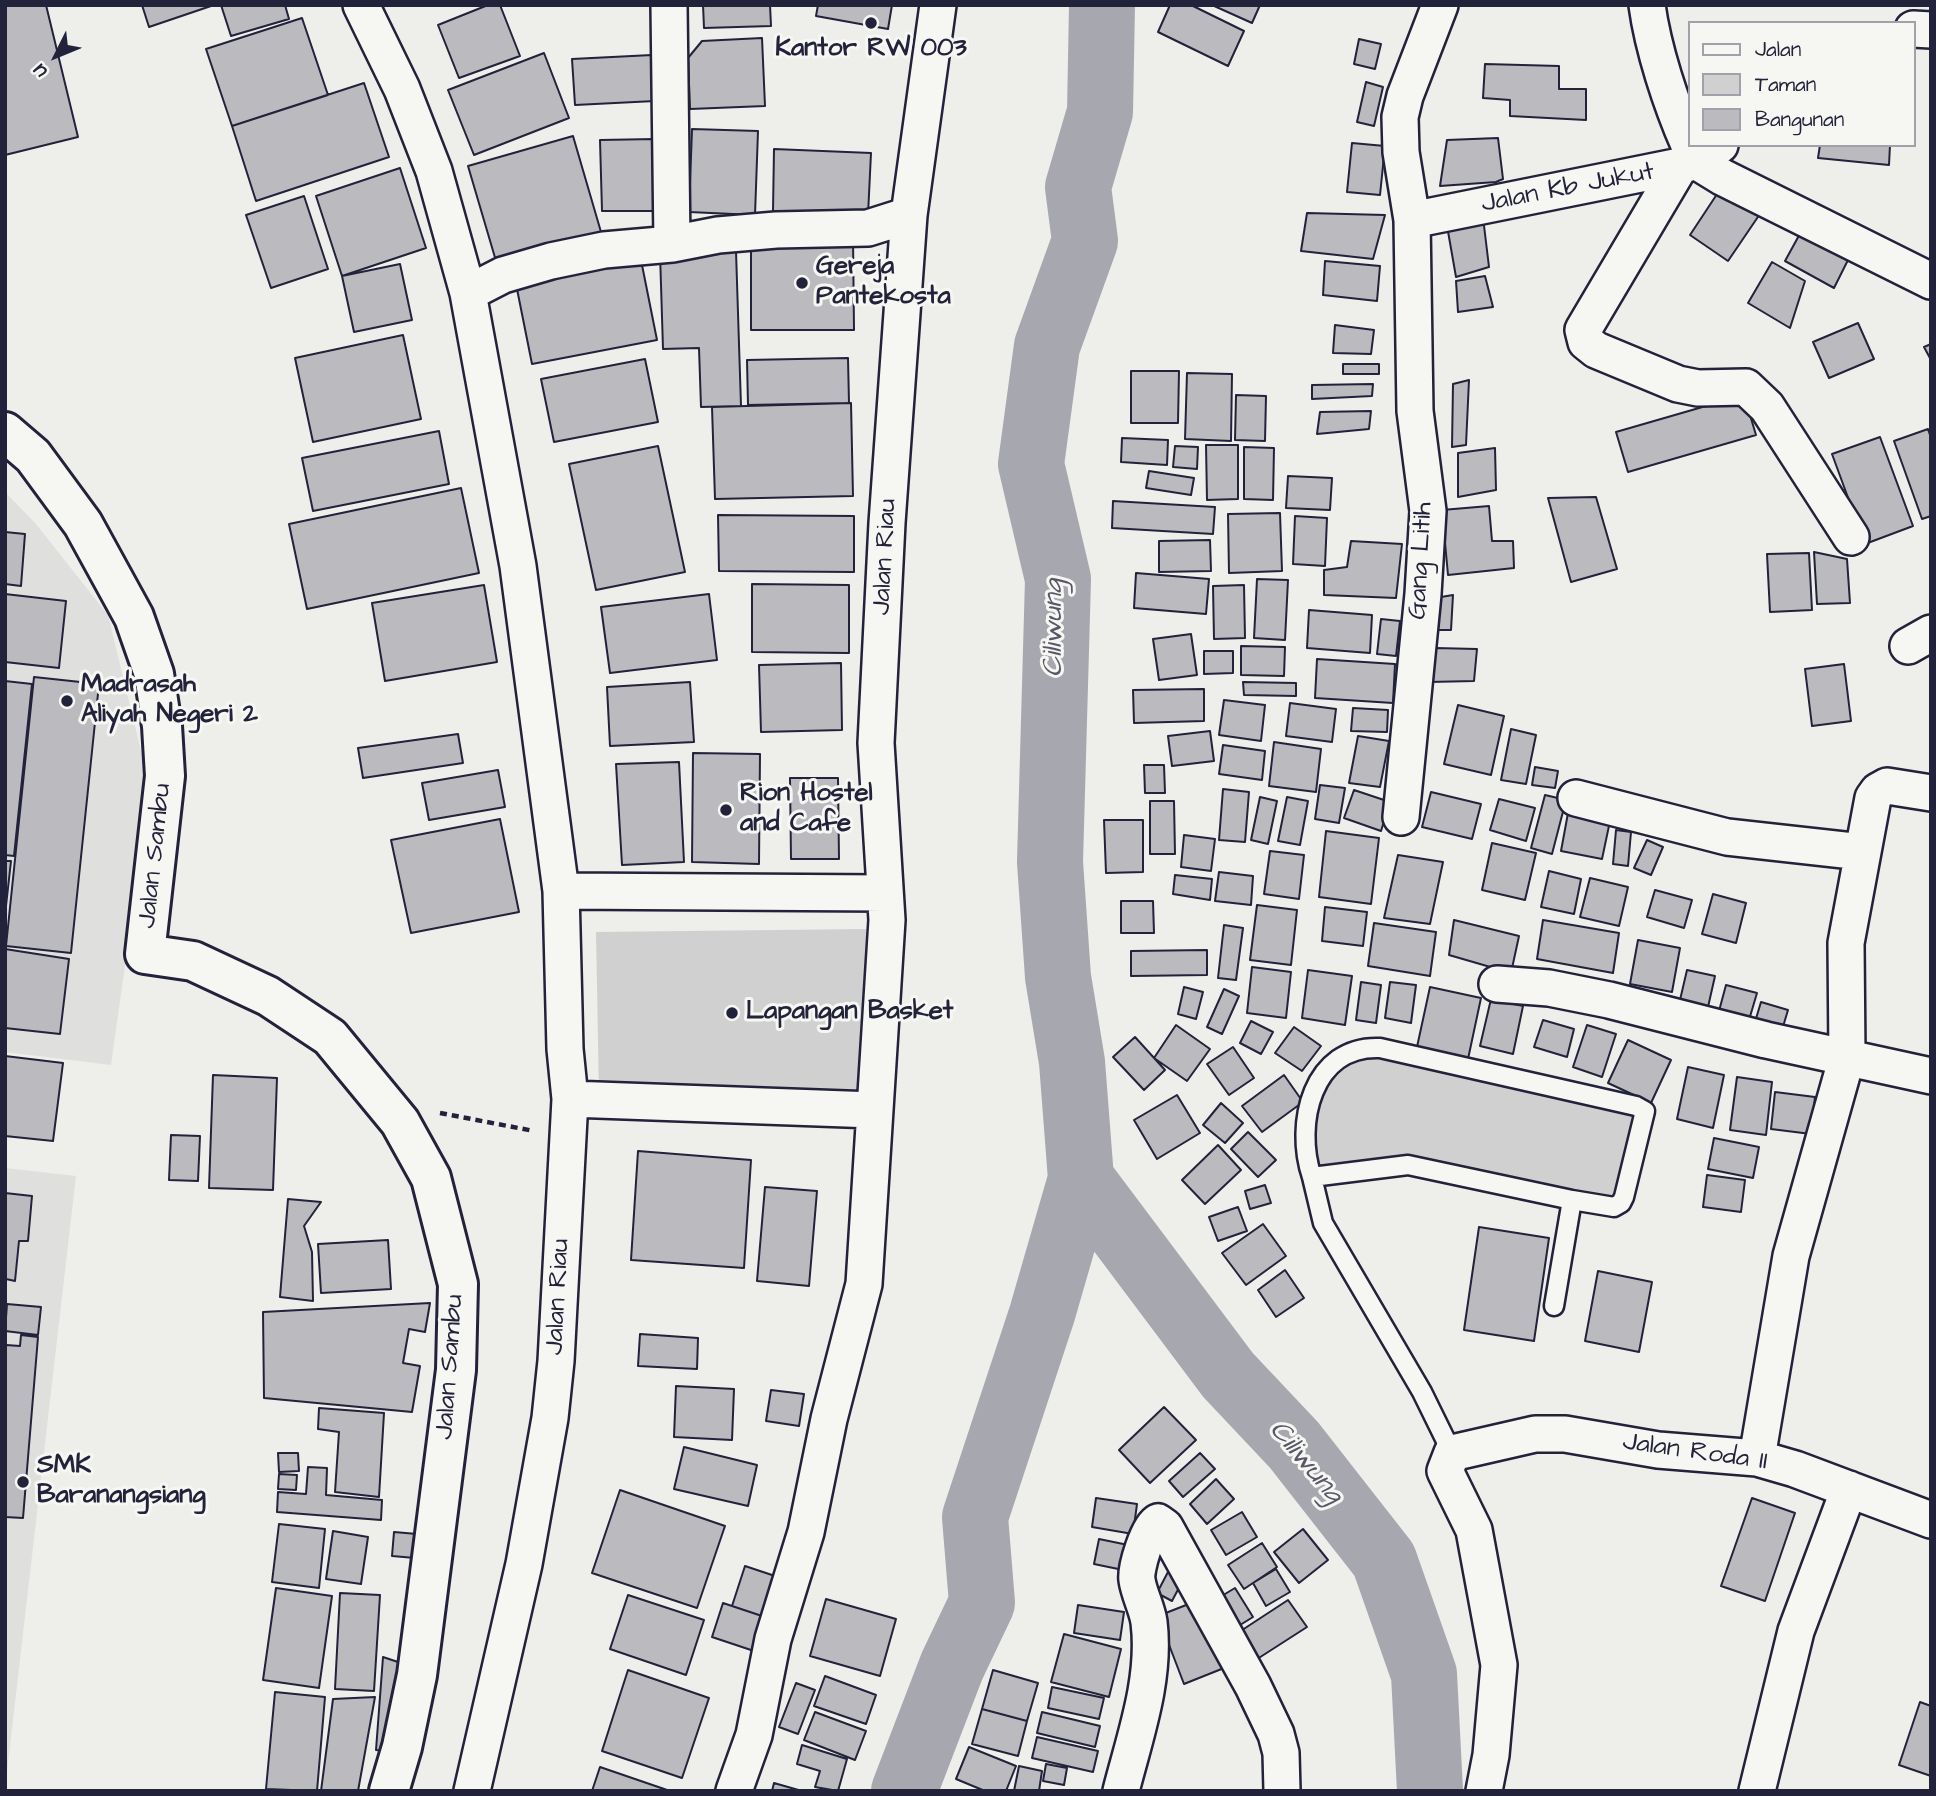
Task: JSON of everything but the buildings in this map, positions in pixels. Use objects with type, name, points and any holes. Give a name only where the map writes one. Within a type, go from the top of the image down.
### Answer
[{"type":"street","name":"Jalan Riau","points":[[361,5],[402,89],[434,171],[468,293],[518,566],[561,891],[565,1049],[570,1098],[556,1361],[550,1418],[524,1564],[472,1791]]},
{"type":"street","points":[[669,5],[672,244]]},
{"type":"street","name":"Jalan Riau","points":[[734,1791],[754,1735],[773,1639],[806,1532],[829,1419],[863,1284],[886,928],[876,743],[887,523],[909,215],[938,5]]},
{"type":"street","name":"Gang Litih","points":[[1401,817],[1423,594],[1428,511],[1415,411],[1412,220],[1401,152],[1400,117],[1405,96],[1440,5]]},
{"type":"street","points":[[1647,5],[1679,123],[1688,139]]},
{"type":"street","points":[[1851,537],[1767,407],[1746,387],[1698,388],[1678,384],[1596,350],[1586,342],[1583,330],[1695,152],[1768,201],[1931,281]]},
{"type":"street","name":"Jalan Kb Jukut","points":[[1412,220],[1695,152]]},
{"type":"street","points":[[468,293],[503,275],[604,250],[776,230],[867,228],[909,215]]},
{"type":"street","name":"Jalan Sambu","points":[[5,432],[33,456],[83,524],[134,617],[154,674],[162,726],[165,776],[145,954],[193,961],[268,996],[330,1037],[400,1122],[431,1178],[458,1284],[456,1370],[417,1675],[402,1747],[389,1791]]},
{"type":"street","points":[[1756,1458],[1791,1256],[1847,1057],[1846,943],[1873,798],[1887,786],[1931,793]]},
{"type":"street","points":[[1576,798],[1727,837],[1861,852]]},
{"type":"street","points":[[561,891],[885,892]]},
{"type":"street","points":[[1497,984],[1549,988],[1609,1000],[1766,1040],[1931,1076]]},
{"type":"street","points":[[570,1098],[874,1110]]},
{"type":"street","name":"Jalan Roda II","points":[[1452,1453],[1535,1434],[1555,1434],[1658,1450],[1756,1458],[1931,1520]]},
{"type":"street","points":[[1452,1453],[1445,1471],[1474,1530],[1499,1665],[1491,1755],[1484,1791]]},
{"type":"street","points":[[1757,1791],[1796,1631],[1849,1489]]},
{"type":"street","points":[[1121,1791],[1149,1676],[1149,1621],[1136,1578],[1149,1531],[1158,1522],[1165,1527],[1253,1686],[1276,1734],[1281,1753],[1282,1791]]},
{"type":"lane","points":[[1312,1177],[1408,1165],[1614,1207],[1621,1203],[1645,1111],[1636,1106],[1380,1048],[1364,1047],[1341,1055],[1321,1074],[1308,1107],[1306,1159],[1323,1223],[1422,1392],[1452,1453]]},
{"type":"lane","points":[[1554,1306],[1572,1200]]},
{"type":"path","points":[[400,1122],[412,1113],[434,1112],[522,1130],[567,1133]]},
{"type":"shaded area","name":"Madrasah Aliyah Negeri 2","points":[[5,492],[36,524],[108,615],[150,788],[111,1065],[5,1052]]},
{"type":"shaded area","name":"SMK Baranangsiang","points":[[5,1168],[76,1176],[5,1789]]},
{"type":"green space","name":"Lapangan Basket","points":[[866,929],[868,1093],[599,1096],[596,932]]},
{"type":"green space","points":[[1365,1047],[1645,1111],[1621,1203],[1408,1165],[1312,1177],[1308,1107],[1321,1074]]},
{"type":"waterway","name":"Ciliwung","points":[[904,1791],[952,1666],[982,1603],[975,1517],[1042,1314],[1081,1179],[1072,1062],[1058,977],[1050,862],[1058,579],[1031,464],[1047,346],[1085,241],[1078,187],[1100,112],[1102,5]]},
{"type":"waterway","name":"Ciliwung","points":[[1081,1179],[1228,1375],[1294,1445],[1384,1560],[1424,1674],[1430,1791]]},
{"type":"place","name":"Kantor RW 003","points":[[871,23]]},
{"type":"place","name":"Gereja Pantekosta","points":[[802,283]]},
{"type":"place","name":"Madrasah Aliyah Negeri 2","points":[[67,701]]},
{"type":"place","name":"Rion Hostel and Cafe","points":[[726,810]]},
{"type":"place","name":"Lapangan Basket","points":[[732,1013]]},
{"type":"place","name":"SMK Baranangsiang","points":[[23,1482]]}]
